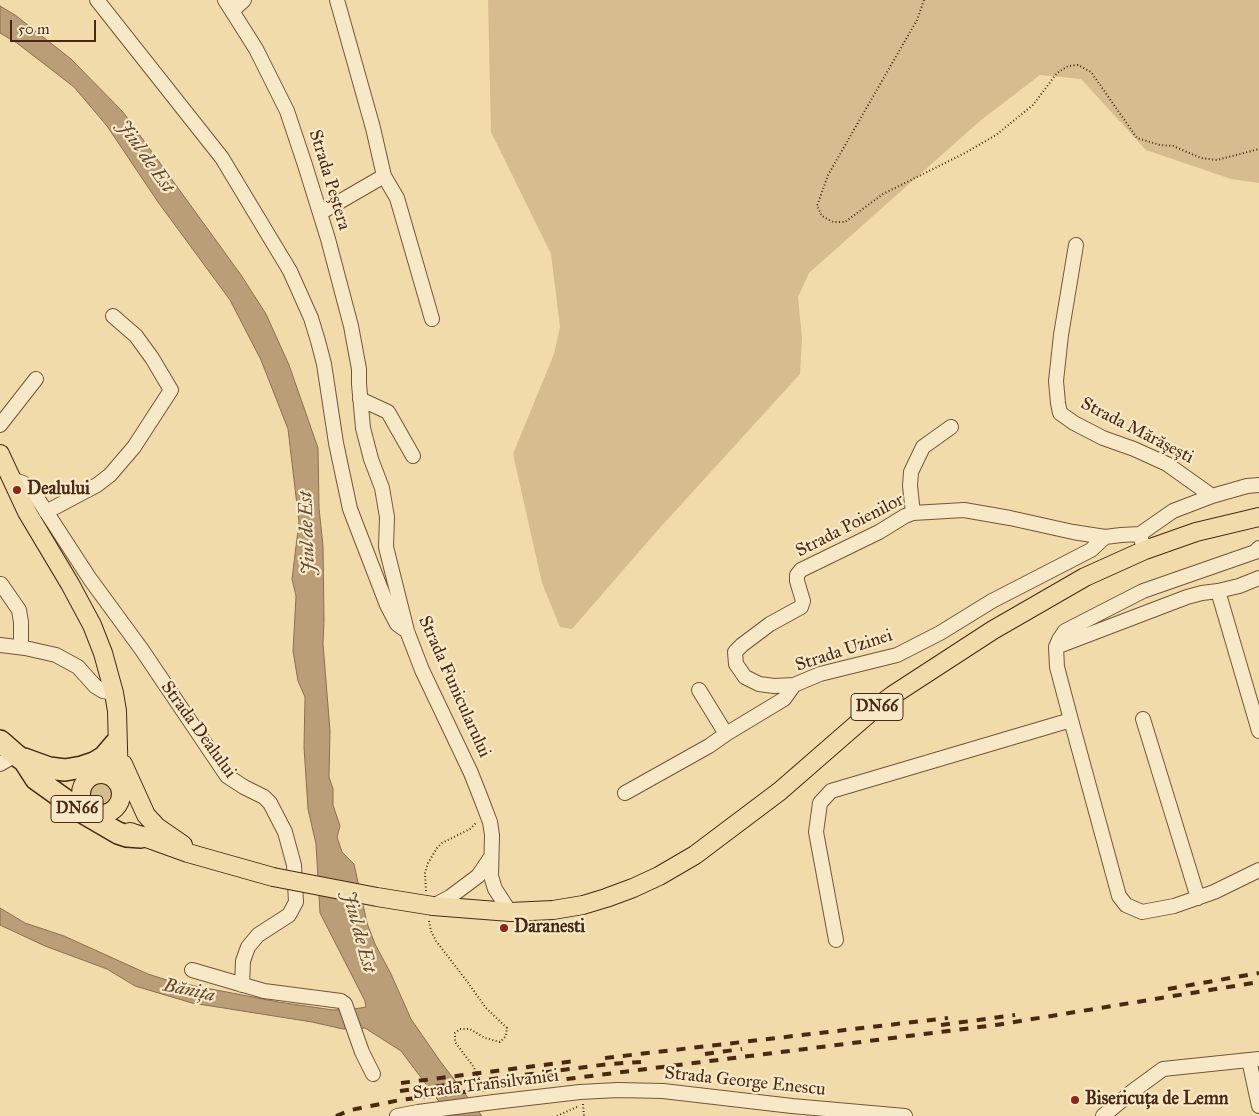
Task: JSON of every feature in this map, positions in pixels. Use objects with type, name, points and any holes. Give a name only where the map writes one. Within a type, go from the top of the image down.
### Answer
[{"type":"highway","points":[[12,756],[49,768],[66,770],[94,763],[104,757],[117,744]]},
{"type":"highway","name":"DN66","points":[[12,756],[46,776],[92,810]]},
{"type":"highway","name":"DN66","points":[[12,756],[36,779],[82,812],[118,833],[141,837]]},
{"type":"highway","name":"DN66","points":[[46,776],[67,782],[92,777]]},
{"type":"main road","points":[[0,454],[27,512],[70,584],[92,626],[103,653],[114,692],[120,788]]},
{"type":"main road","name":"DN66","points":[[178,850],[149,829],[136,813],[116,780],[108,775],[92,777],[82,790],[83,802],[92,810],[141,837],[178,850],[207,859],[273,877],[434,908],[510,912],[553,910],[583,905],[633,888],[659,876],[695,854],[780,791],[873,710],[911,682],[993,630],[1142,542],[1196,532],[1259,517]]},
{"type":"main road","points":[[92,777],[107,763],[117,744]]},
{"type":"main road","points":[[117,744],[141,808],[151,821],[168,836],[207,859]]},
{"type":"main road","name":"DN66","points":[[92,810],[110,812],[115,808],[121,797],[120,788]]},
{"type":"street","points":[[98,0],[222,158],[290,271],[312,318],[320,349],[350,510],[387,605],[397,624],[407,631]]},
{"type":"street","points":[[229,5],[244,0]]},
{"type":"street","points":[[337,0],[373,128],[384,176],[397,198],[432,319]]},
{"type":"street","name":"Strada Peștera","points":[[229,5],[256,49],[287,111],[320,213],[351,326],[359,369],[359,384]]},
{"type":"street","points":[[320,213],[384,176]]},
{"type":"street","name":"Strada Mărășești","points":[[1076,245],[1061,335],[1056,380],[1060,413],[1074,423],[1103,438],[1134,449],[1166,464],[1212,496]]},
{"type":"street","points":[[46,512],[110,476],[134,447],[171,390],[136,336],[113,316]]},
{"type":"street","points":[[0,425],[36,379]]},
{"type":"street","name":"Strada Funicularului","points":[[359,384],[363,428],[382,488],[387,517],[386,547],[407,631],[422,670],[471,772],[485,809],[492,834],[491,876],[495,889],[510,912]]},
{"type":"street","points":[[360,399],[388,412],[413,456]]},
{"type":"street","points":[[913,513],[910,486],[911,472],[923,447],[951,427]]},
{"type":"street","name":"Strada Dealului","points":[[11,479],[18,480],[29,487],[90,579],[147,658],[227,776],[234,782],[264,797],[270,803],[285,832],[294,865],[296,902],[289,915],[258,935],[248,946],[243,961],[242,985]]},
{"type":"street","points":[[1142,542],[1173,512],[1212,496],[1247,486],[1259,485]]},
{"type":"street","name":"Strada Poienilor","points":[[794,685],[774,686],[758,684],[745,677],[736,664],[735,652],[770,624],[801,607],[803,601],[797,581],[797,575],[801,570],[879,532],[913,513],[964,510],[1073,532],[1105,537],[1121,535],[1142,542]]},
{"type":"street","name":"Strada Uzinei","points":[[625,793],[709,746],[784,699],[794,685],[820,674],[897,655],[1000,597],[1092,550],[1105,537]]},
{"type":"street","points":[[1259,548],[1255,552],[1143,591],[1065,631],[1058,640],[1056,647],[1057,667],[1071,720],[1120,896],[1126,905],[1142,912],[1174,906],[1214,892],[1259,870]]},
{"type":"street","points":[[1056,647],[1187,597],[1202,592],[1218,591],[1239,586],[1259,578]]},
{"type":"street","points":[[1,584],[19,610],[21,647]]},
{"type":"street","points":[[1218,591],[1259,732]]},
{"type":"street","points":[[0,645],[21,647],[56,655],[78,668],[95,686],[103,691],[114,692]]},
{"type":"street","points":[[699,690],[726,734]]},
{"type":"street","points":[[1143,719],[1198,898]]},
{"type":"street","points":[[836,940],[816,832],[820,803],[831,791],[1071,720]]},
{"type":"street","points":[[434,908],[478,876],[492,856]]},
{"type":"street","points":[[192,970],[242,985],[289,995],[337,1000],[345,1004],[373,1074]]},
{"type":"street","points":[[1103,1116],[1133,1090],[1163,1070],[1254,1059],[1259,1106]]},
{"type":"street","name":"Strada George Enescu","points":[[581,1098],[618,1090],[663,1092],[905,1116]]},
{"type":"street","name":"Strada Transilvaniei","points":[[401,1116],[490,1097],[581,1098]]},
{"type":"path","points":[[924,0],[917,20],[828,174],[817,206],[822,216],[833,222],[844,222],[883,194],[965,153],[996,135],[1033,106],[1057,73],[1068,66],[1078,65],[1090,72],[1138,138],[1160,145],[1173,146],[1201,158],[1218,160],[1259,149]]},
{"type":"path","points":[[485,809],[474,826],[442,843],[432,855],[425,873],[434,908],[434,939],[486,1008],[507,1028],[506,1036],[500,1042],[490,1040],[470,1029],[460,1029],[455,1033],[455,1042],[473,1066],[490,1097]]},
{"type":"path","points":[[581,1098],[584,1116]]},
{"type":"shaded area","points":[[488,0],[1259,0],[1259,183],[1231,179],[1146,150],[1081,79],[1040,75],[981,120],[809,273],[798,297],[802,338],[800,374],[657,531],[572,629],[560,627],[542,583],[513,454],[554,354],[560,327],[551,254],[491,132]]},
{"type":"shaded area","points":[[99,774],[111,776],[121,790],[121,797],[118,803],[111,811],[105,813],[84,802],[82,798],[83,786],[88,779]]},
{"type":"water","points":[[0,6],[15,15],[71,59],[123,112],[241,275],[266,314],[289,365],[318,448],[319,508],[323,546],[323,644],[330,731],[329,777],[333,789],[333,805],[340,826],[337,837],[342,852],[354,864],[367,923],[411,1019],[482,1116],[450,1116],[401,1051],[365,1028],[343,1029],[312,1022],[192,1003],[135,986],[107,969],[45,946],[0,925],[0,908],[25,923],[64,936],[148,974],[170,981],[278,1002],[333,1010],[366,1007],[365,1001],[320,913],[316,844],[308,809],[304,747],[305,697],[298,681],[293,651],[296,596],[292,579],[299,522],[288,429],[261,360],[230,300],[158,202],[107,126],[74,87],[17,43],[0,33]]},
{"type":"railway","points":[[1168,989],[1259,973]]},
{"type":"railway","points":[[336,1116],[351,1110],[400,1100],[996,1025],[1259,982]]},
{"type":"railway","points":[[941,1025],[1015,1015]]},
{"type":"railway","points":[[605,1058],[948,1018]]},
{"type":"railway","points":[[705,1054],[742,1049]]},
{"type":"railway","points":[[401,1083],[575,1061]]},
{"type":"railway","points":[[400,1091],[609,1064],[641,1062]]},
{"type":"place","name":"Dealului","points":[[17,490]]},
{"type":"place","name":"Daranesti","points":[[504,928]]},
{"type":"place","name":"Bisericuța de Lemn","points":[[1075,1100]]},
{"type":"water label","name":"Jiul de Est","points":[[145,157]]},
{"type":"water label","name":"Jiul de Est","points":[[308,533]]},
{"type":"water label","name":"Jiul de Est","points":[[358,932]]},
{"type":"water label","name":"Bănița","points":[[189,991]]}]
